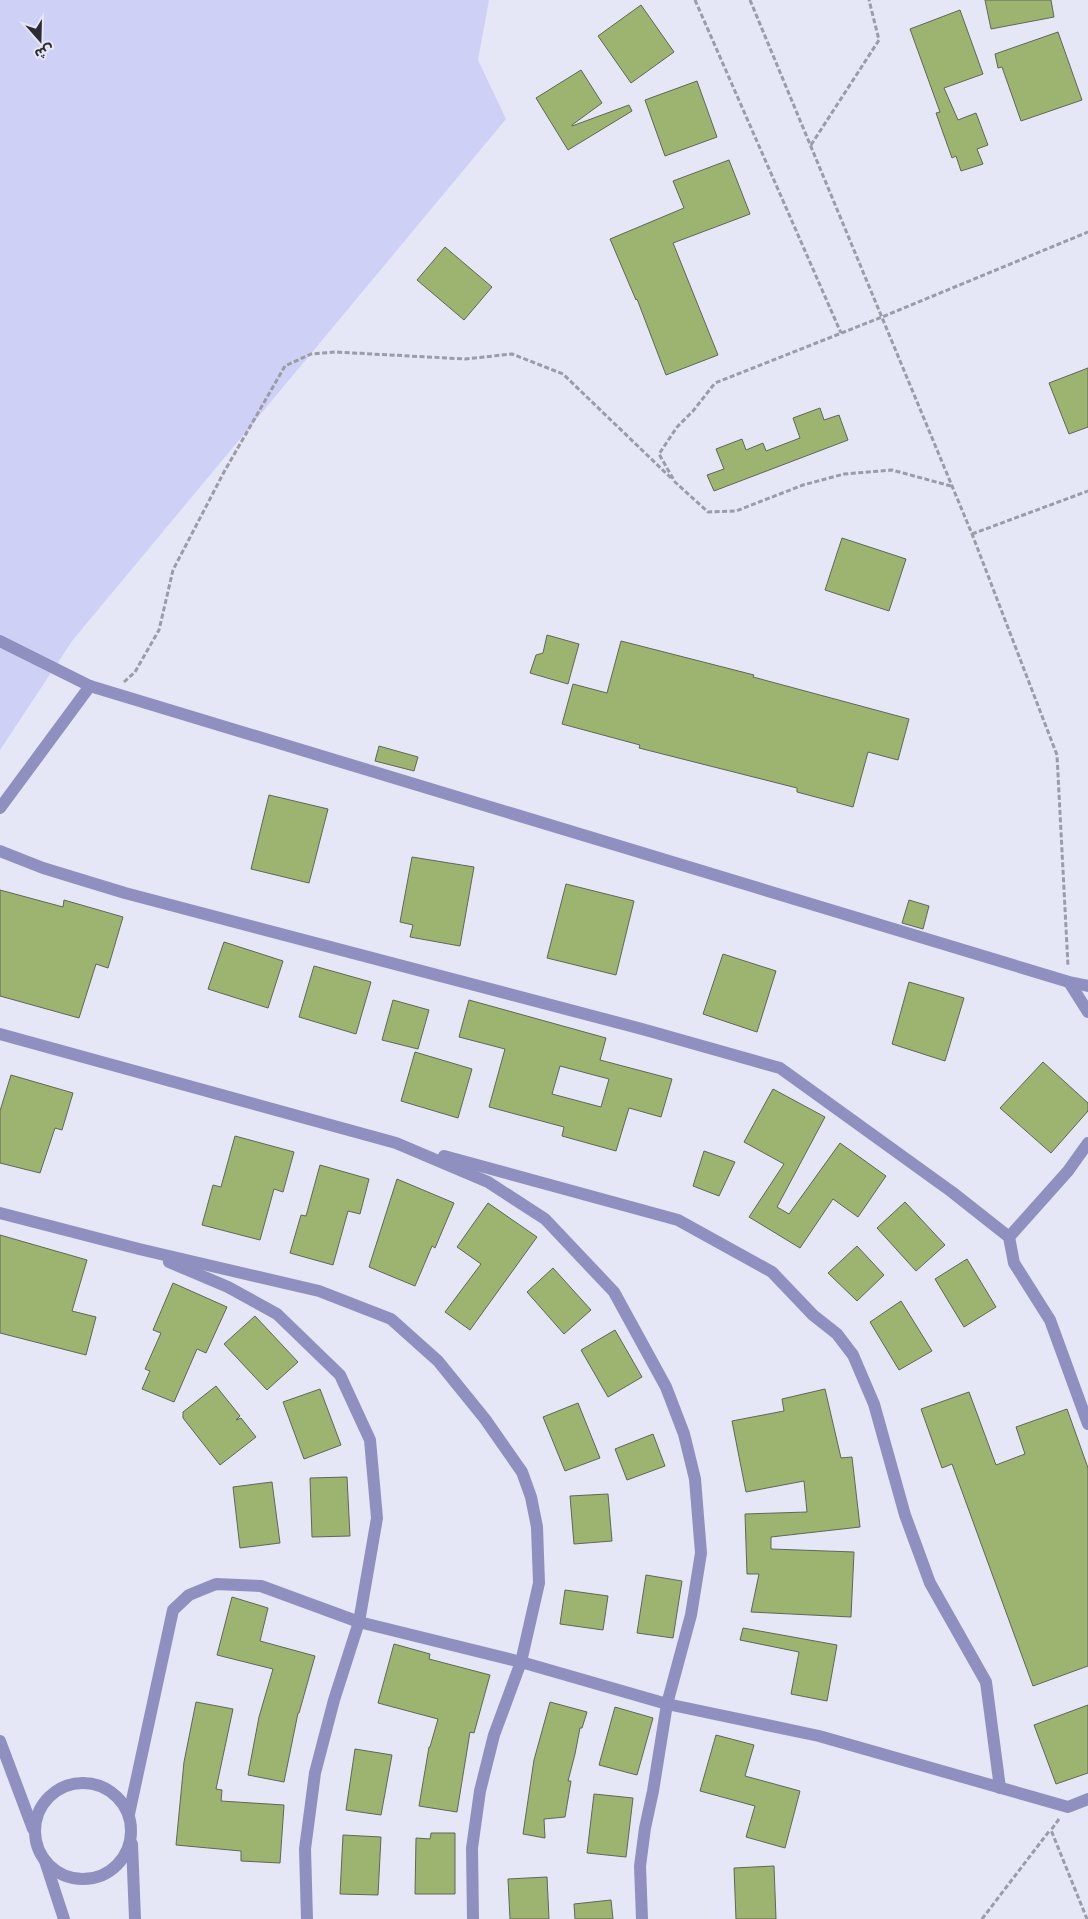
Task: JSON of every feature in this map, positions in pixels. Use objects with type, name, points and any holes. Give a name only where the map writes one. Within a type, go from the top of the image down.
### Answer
[{"type":"street","points":[[0,641],[90,686],[1069,982],[1088,986]]},
{"type":"street","points":[[0,808],[90,686]]},
{"type":"street","points":[[0,851],[43,868],[125,893],[632,1026],[780,1068],[952,1192],[1009,1237],[1014,1263],[1050,1320],[1088,1424]]},
{"type":"street","points":[[1069,982],[1088,1012]]},
{"type":"street","points":[[0,1034],[678,1220],[772,1272],[813,1315],[837,1334],[853,1355],[874,1404],[905,1514],[930,1583],[986,1682],[1000,1788]]},
{"type":"street","points":[[396,1143],[488,1182],[545,1220],[614,1292],[666,1387],[684,1434],[695,1479],[701,1553],[691,1615],[668,1704],[645,1828],[640,1866],[642,1919]]},
{"type":"street","points":[[1009,1237],[1068,1171],[1088,1143]]},
{"type":"street","points":[[0,1213],[139,1249],[320,1291],[391,1319],[438,1361],[485,1419],[512,1457],[522,1472],[531,1497],[537,1527],[538,1583],[521,1662],[494,1735],[480,1791],[472,1848],[472,1919]]},
{"type":"street","points":[[139,1249],[228,1287],[277,1314],[340,1375],[370,1440],[377,1518],[359,1622],[334,1700],[315,1774],[305,1849],[307,1919]]},
{"type":"street","points":[[129,1814],[173,1610],[189,1595],[216,1584],[261,1586],[359,1622],[521,1662],[668,1704],[818,1736],[1068,1807],[1088,1799]]},
{"type":"street","points":[[0,1740],[34,1832],[38,1848],[45,1861],[64,1919]]},
{"type":"street","points":[[34,1832],[36,1818],[43,1804],[53,1792],[66,1785],[81,1782],[96,1784],[110,1790],[121,1801],[129,1814],[135,1919]]},
{"type":"street","points":[[45,1861],[57,1872],[72,1878],[88,1879],[104,1874],[117,1865],[127,1852],[131,1836]]},
{"type":"path","points":[[695,0],[840,333]]},
{"type":"path","points":[[750,0],[972,534],[1057,755],[1069,982]]},
{"type":"path","points":[[811,145],[879,40],[868,0]]},
{"type":"path","points":[[675,482],[659,454],[677,427],[694,411],[715,383],[1088,232]]},
{"type":"path","points":[[113,693],[136,672],[159,630],[173,570],[224,472],[285,366],[311,354],[335,352],[465,359],[512,354],[563,374],[708,512],[736,511],[802,485],[844,474],[892,470],[952,486]]},
{"type":"path","points":[[972,534],[1088,491]]},
{"type":"path","points":[[982,1919],[1068,1807]]},
{"type":"path","points":[[1051,1830],[1087,1919]]},
{"type":"shaded area","points":[[0,0],[489,0],[478,60],[506,119],[72,641],[0,750]]},
{"type":"building","points":[[985,0],[1051,0],[1054,17],[991,29]]},
{"type":"building","points":[[641,5],[674,52],[631,83],[598,36]]},
{"type":"building","points":[[960,10],[983,74],[944,88],[958,120],[976,113],[988,145],[977,149],[983,164],[961,171],[956,156],[952,158],[936,113],[940,112],[910,29]]},
{"type":"building","points":[[1058,32],[1082,100],[1021,121],[1002,67],[998,68],[995,54]]},
{"type":"building","points":[[581,70],[602,103],[572,126],[629,105],[632,111],[568,150],[536,98]]},
{"type":"building","points":[[697,81],[717,137],[665,156],[645,100]]},
{"type":"building","points":[[729,160],[750,214],[673,243],[718,355],[666,375],[637,299],[610,239],[684,208],[673,181]]},
{"type":"building","points":[[445,247],[492,287],[464,320],[417,280]]},
{"type":"building","points":[[1088,368],[1088,427],[1069,434],[1049,383]]},
{"type":"building","points":[[820,408],[824,420],[839,415],[848,440],[714,491],[707,475],[724,469],[716,449],[742,439],[746,450],[763,443],[766,451],[800,438],[793,418]]},
{"type":"building","points":[[842,538],[906,559],[889,611],[825,590]]},
{"type":"building","points":[[547,635],[579,644],[568,684],[530,673],[536,655],[543,653]]},
{"type":"building","points":[[621,641],[754,675],[753,677],[909,719],[898,760],[868,752],[853,807],[797,792],[797,788],[639,748],[640,745],[562,724],[573,684],[607,693]]},
{"type":"building","points":[[379,746],[418,757],[414,771],[375,761]]},
{"type":"building","points":[[269,795],[328,809],[309,883],[251,869]]},
{"type":"building","points":[[412,857],[474,867],[460,946],[410,937],[413,925],[400,922]]},
{"type":"building","points":[[566,884],[634,901],[616,975],[547,958]]},
{"type":"building","points":[[0,890],[63,907],[64,900],[123,917],[108,968],[96,964],[79,1018],[0,996]]},
{"type":"building","points":[[909,900],[929,906],[923,929],[902,923]]},
{"type":"building","points":[[224,942],[283,961],[268,1008],[208,989]]},
{"type":"building","points":[[723,954],[776,971],[757,1032],[703,1014]]},
{"type":"building","points":[[314,966],[371,982],[356,1034],[299,1017]]},
{"type":"building","points":[[909,982],[964,998],[945,1061],[892,1044]]},
{"type":"building","points":[[393,1000],[429,1010],[418,1049],[382,1040]]},
{"type":"building","points":[[469,1000],[606,1038],[600,1060],[672,1079],[661,1117],[629,1108],[616,1151],[562,1136],[564,1127],[489,1107],[505,1049],[459,1037]],"holes":[[[560,1066],[609,1079],[601,1107],[552,1094]]]},
{"type":"building","points":[[415,1052],[472,1069],[458,1118],[401,1101]]},
{"type":"building","points":[[1043,1062],[1088,1103],[1088,1111],[1051,1153],[1000,1108]]},
{"type":"building","points":[[11,1075],[73,1093],[62,1130],[55,1128],[40,1173],[0,1163],[0,1111]]},
{"type":"building","points":[[773,1089],[825,1117],[777,1207],[789,1214],[840,1143],[886,1176],[858,1217],[833,1199],[800,1248],[749,1217],[784,1164],[744,1142]]},
{"type":"building","points":[[235,1136],[294,1152],[283,1192],[274,1189],[260,1240],[202,1225],[213,1185],[221,1187]]},
{"type":"building","points":[[704,1151],[735,1162],[719,1196],[693,1186]]},
{"type":"building","points":[[320,1165],[369,1179],[360,1214],[348,1211],[333,1265],[290,1253],[301,1215],[306,1216]]},
{"type":"building","points":[[397,1179],[454,1203],[435,1248],[432,1246],[415,1286],[369,1267]]},
{"type":"building","points":[[905,1202],[945,1245],[916,1271],[877,1228]]},
{"type":"building","points":[[488,1203],[537,1237],[470,1330],[445,1312],[481,1264],[457,1247]]},
{"type":"building","points":[[0,1235],[87,1260],[72,1311],[96,1317],[86,1355],[0,1333]]},
{"type":"building","points":[[857,1246],[884,1275],[857,1301],[828,1273]]},
{"type":"building","points":[[967,1259],[996,1307],[964,1327],[935,1279]]},
{"type":"building","points":[[553,1268],[591,1310],[564,1334],[527,1292]]},
{"type":"building","points":[[173,1283],[227,1307],[206,1353],[197,1349],[174,1402],[142,1389],[150,1371],[145,1369],[161,1333],[153,1330]]},
{"type":"building","points":[[901,1301],[932,1351],[899,1370],[870,1322]]},
{"type":"building","points":[[255,1316],[298,1362],[267,1390],[224,1344]]},
{"type":"building","points":[[615,1330],[642,1377],[608,1397],[581,1350]]},
{"type":"building","points":[[216,1386],[240,1416],[236,1420],[241,1418],[256,1437],[220,1465],[183,1418],[183,1412]]},
{"type":"building","points":[[320,1389],[341,1445],[304,1459],[283,1402]]},
{"type":"building","points":[[825,1389],[841,1458],[852,1457],[860,1527],[771,1537],[771,1549],[854,1552],[851,1617],[751,1612],[759,1574],[747,1574],[745,1514],[807,1512],[804,1481],[746,1492],[732,1421],[784,1411],[782,1399]]},
{"type":"building","points":[[969,1392],[996,1465],[1025,1454],[1016,1427],[1067,1409],[1088,1468],[1088,1666],[1033,1686],[952,1464],[942,1468],[921,1409]]},
{"type":"building","points":[[578,1403],[600,1458],[565,1471],[543,1417]]},
{"type":"building","points":[[653,1434],[665,1466],[627,1480],[615,1449]]},
{"type":"building","points":[[347,1477],[350,1536],[312,1537],[310,1478]]},
{"type":"building","points":[[272,1482],[280,1543],[240,1548],[233,1487]]},
{"type":"building","points":[[608,1494],[612,1541],[574,1544],[570,1496]]},
{"type":"building","points":[[646,1575],[682,1581],[673,1638],[637,1633]]},
{"type":"building","points":[[565,1590],[608,1596],[603,1630],[560,1624]]},
{"type":"building","points":[[232,1597],[268,1608],[260,1641],[315,1656],[298,1713],[284,1782],[248,1775],[259,1717],[273,1669],[217,1655]]},
{"type":"building","points":[[743,1628],[837,1645],[827,1701],[791,1694],[799,1652],[740,1640]]},
{"type":"building","points":[[394,1644],[430,1654],[429,1659],[490,1675],[474,1733],[470,1732],[457,1812],[419,1806],[429,1747],[438,1719],[378,1703]]},
{"type":"building","points":[[196,1702],[233,1709],[216,1789],[222,1790],[221,1801],[284,1805],[280,1863],[241,1861],[241,1851],[176,1845],[184,1762]]},
{"type":"building","points":[[550,1702],[587,1712],[582,1728],[580,1728],[568,1781],[571,1781],[565,1817],[544,1819],[545,1838],[523,1834],[534,1760]]},
{"type":"building","points":[[1088,1705],[1088,1773],[1056,1784],[1034,1725]]},
{"type":"building","points":[[615,1707],[653,1718],[637,1775],[599,1765]]},
{"type":"building","points":[[716,1735],[754,1745],[745,1776],[800,1791],[785,1848],[746,1837],[755,1806],[700,1791]]},
{"type":"building","points":[[355,1749],[392,1755],[381,1815],[346,1810]]},
{"type":"building","points":[[594,1794],[633,1798],[626,1857],[587,1853]]},
{"type":"building","points":[[431,1833],[455,1833],[455,1894],[415,1894],[416,1838],[430,1839]]},
{"type":"building","points":[[343,1835],[381,1837],[378,1895],[340,1894]]},
{"type":"building","points":[[774,1866],[776,1919],[736,1919],[734,1868]]},
{"type":"building","points":[[547,1877],[549,1919],[510,1919],[508,1879]]},
{"type":"building","points":[[611,1900],[613,1919],[575,1919],[574,1904]]}]
